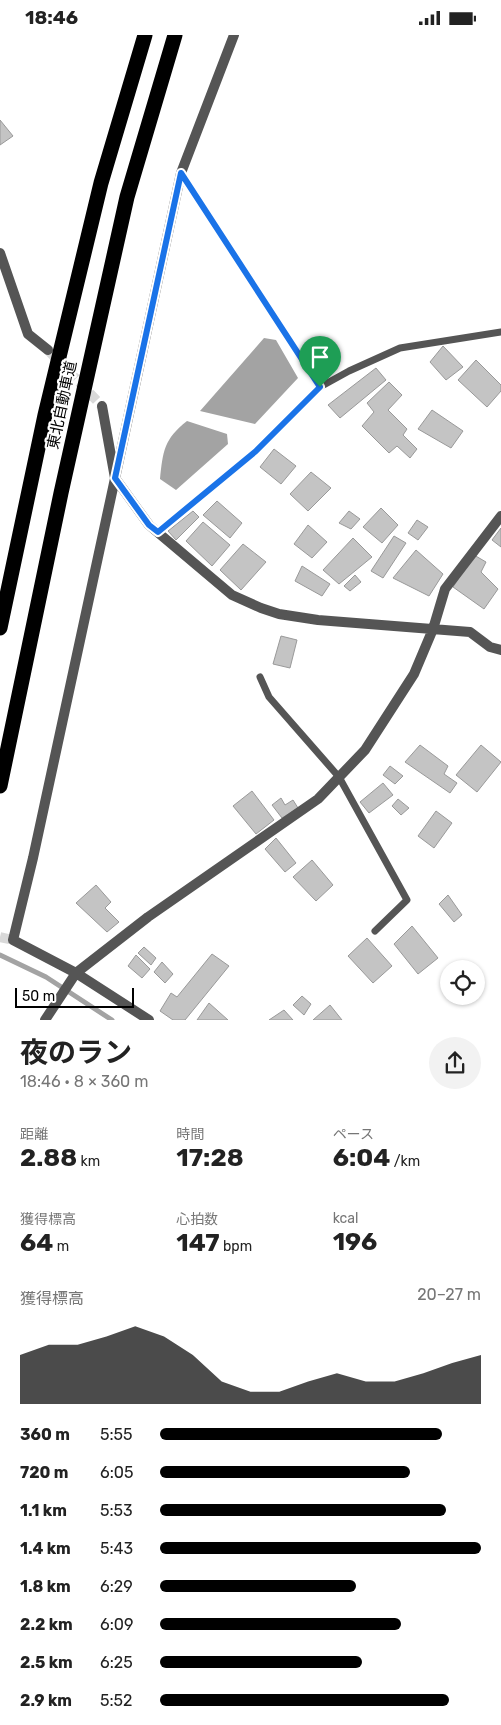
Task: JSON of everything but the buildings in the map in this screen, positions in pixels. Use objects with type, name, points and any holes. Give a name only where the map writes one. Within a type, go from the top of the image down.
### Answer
[{"type":"highway","name":"東北自動車道","points":[[0,627],[45,415],[101,183],[145,35]]},
{"type":"highway","name":"東北自動車道","points":[[0,786],[63,484],[127,197],[175,35]]},
{"type":"street","points":[[149,1020],[13,940],[33,858],[181,173],[234,35]]},
{"type":"street","points":[[0,253],[28,334],[48,350]]},
{"type":"street","points":[[102,406],[115,478],[149,525],[232,595],[261,608],[318,620],[470,632],[490,647],[501,650]]},
{"type":"street","points":[[45,1020],[74,977],[148,917],[318,799],[365,750],[414,674],[433,629],[446,589],[501,516]]},
{"type":"lane","points":[[181,173],[320,387]]},
{"type":"lane","points":[[158,532],[256,451],[320,387],[349,371],[400,348],[501,332]]},
{"type":"lane","points":[[260,677],[269,697],[339,777],[407,900],[375,931]]},
{"type":"shaded area","points":[[264,338],[276,340],[298,378],[255,424],[200,411]]},
{"type":"shaded area","points":[[187,421],[227,434],[228,444],[176,490],[160,479],[162,461],[169,440]]},
{"type":"waterway","points":[[0,955],[46,977],[112,1020]]},
{"type":"tunnel","points":[[48,350],[102,406]]},
{"type":"tunnel","points":[[0,937],[13,940]]},
{"type":"route","points":[[181,173],[320,387],[256,451],[158,532],[149,525],[115,478],[181,173]]}]
